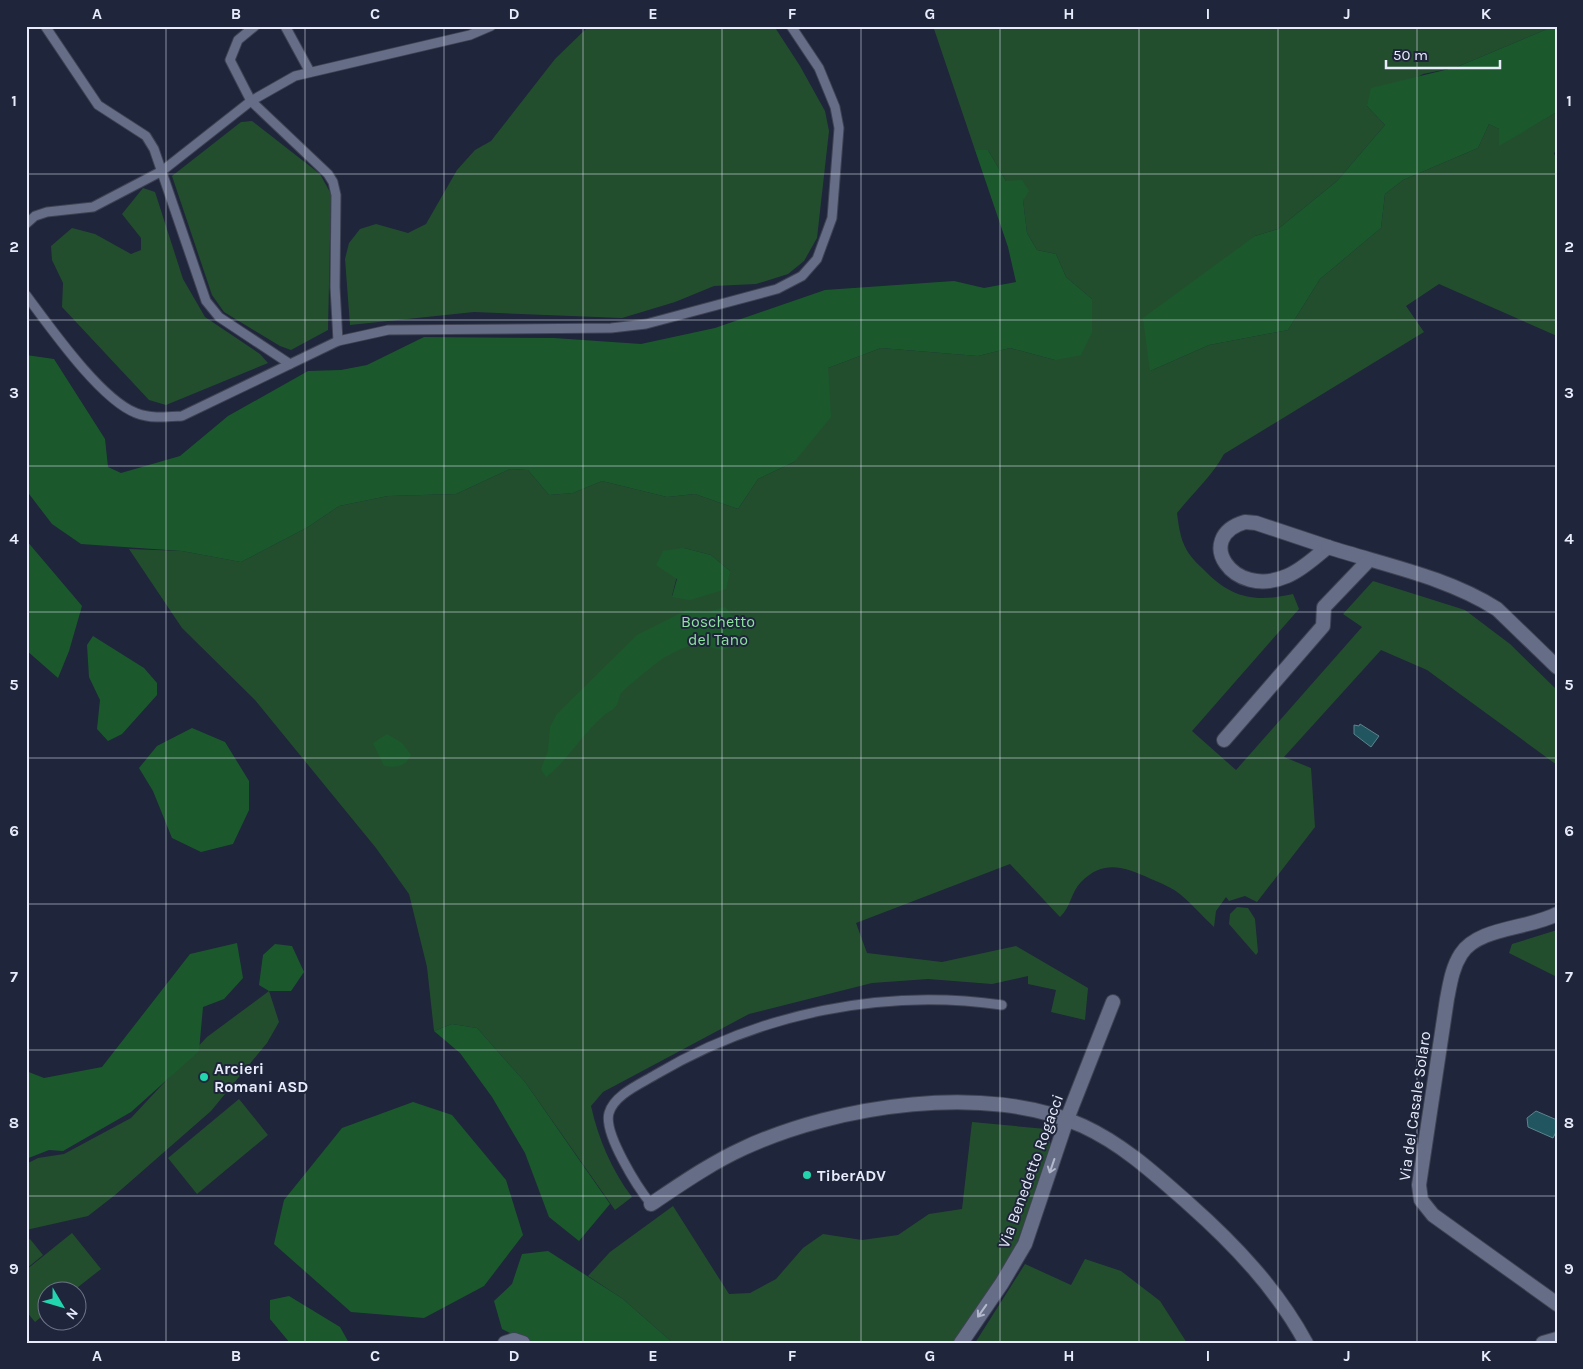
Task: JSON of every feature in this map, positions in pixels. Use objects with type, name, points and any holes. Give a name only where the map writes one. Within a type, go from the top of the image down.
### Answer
[{"type":"street","points":[[1328,547],[1286,576],[1255,583],[1230,570],[1223,559],[1220,549],[1226,531],[1234,525],[1245,522],[1256,523],[1461,589],[1486,601],[1497,609],[1557,667]]},
{"type":"street","points":[[1224,740],[1323,626],[1324,607],[1369,560]]},
{"type":"street","name":"Via del Casale Solaro","points":[[1557,914],[1537,923],[1486,936],[1470,944],[1460,956],[1453,971],[1447,999],[1418,1185],[1421,1200],[1433,1215],[1557,1304]]},
{"type":"street","name":"Via Benedetto Rogacci","points":[[961,1343],[1007,1276],[1025,1244],[1067,1119],[1112,1002]]},
{"type":"street","points":[[651,1204],[710,1166],[745,1147],[805,1126],[858,1112],[916,1104],[960,1102],[1007,1107],[1067,1119],[1089,1129],[1135,1158],[1203,1217],[1266,1283],[1306,1343]]},
{"type":"street","points":[[1543,1343],[1557,1339]]},
{"type":"street","points":[[504,1343],[514,1340],[523,1343]]},
{"type":"lane","points":[[45,26],[98,106],[146,136],[154,149],[206,301],[219,317],[290,364]]},
{"type":"lane","points":[[255,26],[238,40],[230,60],[251,101],[328,174],[333,182],[336,195],[338,341]]},
{"type":"lane","points":[[285,26],[310,72]]},
{"type":"lane","points":[[26,224],[35,216],[47,212],[93,207],[162,171],[251,101],[295,76],[470,35],[491,26]]},
{"type":"lane","points":[[26,295],[60,341],[120,406],[138,414],[160,418],[182,416],[338,341],[388,330],[500,327],[612,328],[646,324],[776,289],[802,276],[816,259],[832,218],[839,128],[836,107],[819,68],[791,26]]},
{"type":"lane","points":[[651,1204],[637,1186],[622,1157],[610,1127],[609,1113],[618,1099],[670,1066],[710,1046],[778,1023],[851,1004],[931,998],[1002,1005]]},
{"type":"green space","points":[[589,26],[774,26],[800,66],[825,111],[829,131],[817,238],[804,261],[788,274],[756,284],[714,286],[675,302],[622,318],[474,312],[350,325],[345,259],[349,243],[360,229],[376,224],[408,233],[426,224],[457,170],[475,150],[491,141],[555,59]]},
{"type":"green space","points":[[933,26],[1548,26],[1545,30],[1457,67],[1423,74],[1367,106],[1385,125],[1337,181],[1278,229],[1255,236],[1150,371],[1209,345],[1288,330],[1320,279],[1381,228],[1385,194],[1403,180],[1478,148],[1489,124],[1499,129],[1499,145],[1557,112],[1557,150],[1554,153],[1557,162],[1557,336],[1439,284],[1406,306],[1424,332],[1224,454],[1208,477],[1177,513],[1182,541],[1187,550],[1195,561],[1223,586],[1243,596],[1254,598],[1279,597],[1293,594],[1299,609],[1192,731],[1236,770],[1362,627],[1343,614],[1373,581],[1465,610],[1510,644],[1557,690],[1557,765],[1427,670],[1381,650],[1284,757],[1311,768],[1315,827],[1257,902],[1245,896],[1229,901],[1226,897],[1216,911],[1214,927],[1178,892],[1132,871],[1115,867],[1098,870],[1081,882],[1075,890],[1067,909],[1060,917],[1010,864],[856,923],[867,953],[942,962],[1016,946],[1088,988],[1085,1020],[1051,1012],[1056,990],[1028,984],[1028,976],[992,984],[928,979],[872,983],[749,1014],[603,1092],[591,1106],[607,1154],[618,1176],[632,1197],[615,1210],[525,1082],[477,1028],[452,1024],[434,1031],[427,967],[409,894],[376,848],[255,700],[182,628],[129,549],[182,551],[241,562],[308,527],[339,506],[388,496],[456,494],[510,469],[528,470],[549,495],[573,493],[602,481],[667,497],[695,494],[738,509],[758,479],[794,462],[828,368],[881,348],[978,356],[1010,348],[1055,360],[1092,299],[1066,277],[1056,254],[1037,250],[1027,233],[1023,200],[1006,181],[988,150],[975,150]],"holes":[[[684,548],[711,555],[730,571],[672,596]]]},
{"type":"green space","points":[[1548,26],[1557,26],[1557,112],[1499,146],[1499,129],[1489,124],[1478,148],[1403,180],[1385,194],[1381,228],[1320,279],[1288,330],[1209,345],[1150,371],[1143,318],[1255,236],[1278,229],[1337,181],[1385,125],[1367,106],[1371,88],[1457,67],[1545,30]]},
{"type":"green space","points":[[252,121],[320,174],[331,194],[328,330],[291,350],[280,346],[224,312],[212,295],[172,176],[241,122]]},
{"type":"green space","points":[[975,150],[988,150],[1006,181],[1022,180],[1029,191],[1023,200],[1027,233],[1037,250],[1056,254],[1066,277],[1092,299],[1092,332],[1081,355],[1055,360],[1010,348],[978,356],[881,348],[828,368],[831,417],[794,462],[758,479],[738,509],[695,494],[667,497],[602,481],[573,493],[549,495],[528,470],[510,469],[456,494],[388,496],[339,506],[308,527],[241,562],[182,551],[81,544],[52,524],[26,490],[26,355],[54,359],[105,439],[108,467],[121,473],[180,456],[228,416],[308,371],[341,370],[367,365],[424,337],[554,338],[641,344],[715,328],[825,290],[954,281],[984,288],[1016,282],[1008,247]]},
{"type":"green space","points":[[143,188],[155,192],[183,279],[205,317],[260,354],[268,363],[166,405],[149,400],[62,307],[63,283],[52,260],[51,246],[72,228],[95,234],[131,254],[141,250],[141,238],[122,214]]},
{"type":"green space","points":[[26,540],[82,606],[69,651],[58,678],[26,650]]},
{"type":"green space","points":[[684,548],[711,555],[730,571],[726,589],[690,600],[672,597],[677,579],[656,565],[663,551]]},
{"type":"green space","name":"Boschetto del Tano","points":[[725,607],[743,629],[731,646],[722,650],[703,646],[690,646],[662,659],[621,693],[614,708],[595,723],[561,763],[546,777],[541,769],[548,751],[550,727],[557,714],[637,635],[687,610],[708,612]]},
{"type":"green space","points":[[93,636],[144,668],[157,683],[157,695],[122,734],[108,741],[97,729],[100,700],[89,677],[87,645]]},
{"type":"green space","points":[[192,728],[225,742],[249,781],[249,810],[233,844],[201,852],[172,838],[153,791],[139,768],[157,746]]},
{"type":"green space","points":[[387,734],[402,743],[411,755],[400,766],[384,766],[373,743]]},
{"type":"green space","points":[[1237,907],[1248,908],[1255,919],[1258,952],[1256,955],[1229,924],[1230,914]]},
{"type":"green space","points":[[1557,930],[1557,977],[1509,953],[1512,944]]},
{"type":"green space","points":[[237,943],[243,978],[224,999],[203,1007],[199,1051],[131,1112],[63,1151],[49,1150],[26,1159],[26,1071],[44,1078],[102,1067],[190,954]]},
{"type":"green space","points":[[275,944],[292,946],[304,972],[291,991],[269,991],[259,985],[263,955]]},
{"type":"green space","name":"Arcieri Romani ASD","points":[[269,991],[279,1022],[267,1043],[211,1111],[115,1195],[88,1216],[26,1230],[26,1164],[38,1158],[64,1154],[131,1118],[207,1037]]},
{"type":"green space","points":[[452,1024],[477,1028],[525,1082],[610,1204],[579,1241],[549,1217],[525,1153],[492,1097],[460,1053],[434,1031]]},
{"type":"green space","points":[[239,1099],[268,1135],[197,1194],[168,1158]]},
{"type":"green space","points":[[413,1102],[452,1115],[506,1180],[523,1235],[484,1286],[424,1318],[351,1312],[274,1244],[284,1200],[342,1128]]},
{"type":"green space","points":[[972,1122],[1046,1129],[1051,1146],[1017,1243],[998,1279],[953,1343],[673,1343],[623,1299],[588,1276],[610,1252],[673,1206],[729,1294],[750,1293],[776,1279],[803,1248],[823,1234],[862,1240],[898,1235],[929,1214],[962,1209]]},
{"type":"green space","points":[[72,1233],[101,1269],[84,1282],[38,1282],[38,1320],[35,1322],[26,1311],[26,1270]]},
{"type":"green space","points":[[30,1239],[43,1255],[26,1269],[26,1242]]},
{"type":"green space","points":[[548,1251],[623,1299],[673,1343],[530,1343],[502,1329],[494,1301],[512,1284],[522,1254]]},
{"type":"green space","points":[[1085,1259],[1121,1271],[1160,1301],[1187,1343],[975,1343],[1025,1264],[1071,1285]]},
{"type":"green space","points":[[289,1296],[340,1327],[349,1343],[290,1343],[270,1319],[270,1300]]},
{"type":"shaded area","points":[[1360,724],[1379,736],[1371,747],[1354,734],[1354,725],[1359,726]]},
{"type":"shaded area","points":[[1536,1111],[1557,1120],[1557,1130],[1553,1138],[1528,1127],[1527,1118]]},
{"type":"place","name":"Arcieri Romani ASD","points":[[204,1077]]},
{"type":"place","name":"TiberADV","points":[[807,1175]]}]
